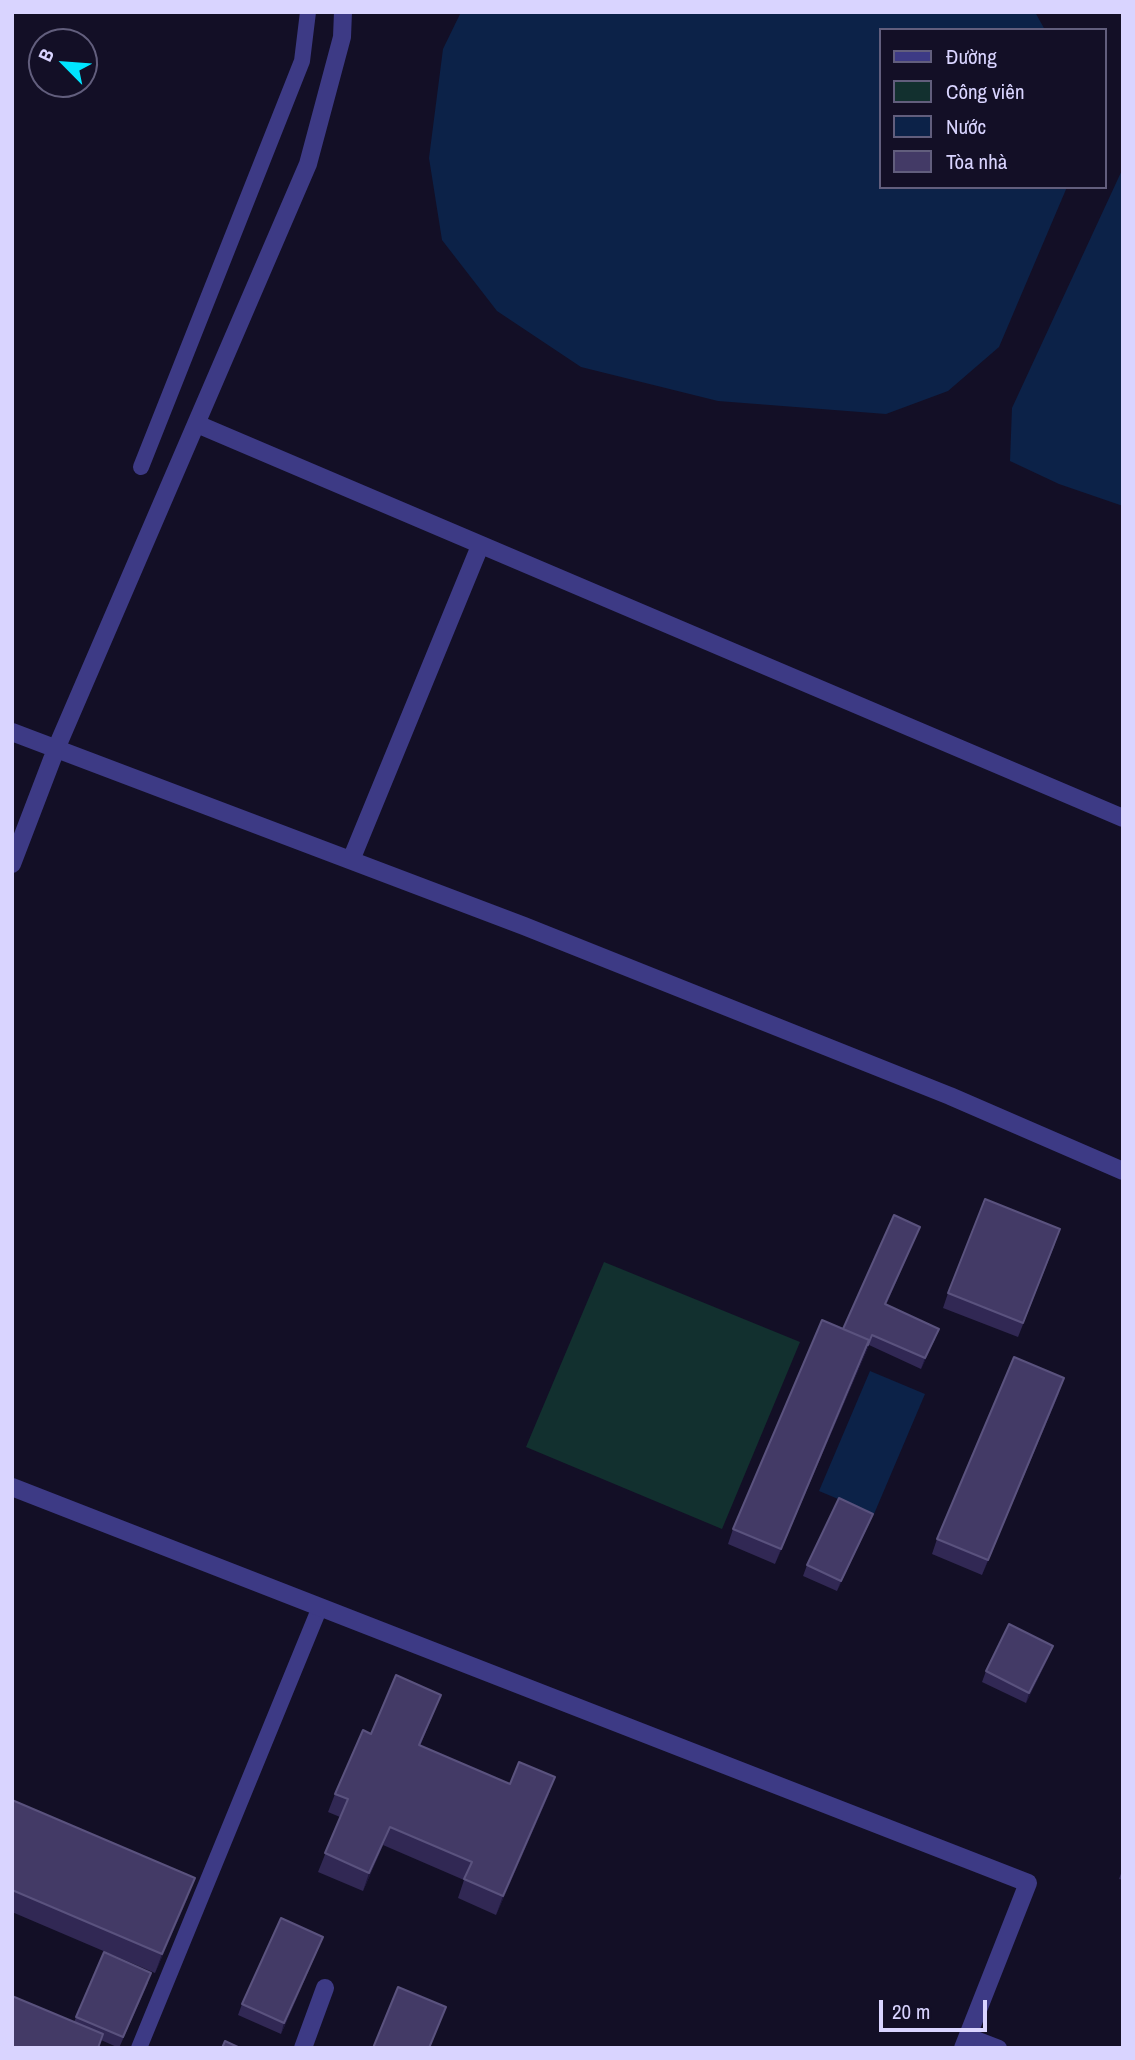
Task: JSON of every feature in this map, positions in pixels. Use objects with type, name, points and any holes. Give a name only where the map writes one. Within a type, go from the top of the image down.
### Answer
[{"type":"street","points":[[12,864],[56,749],[308,164],[342,37],[343,12]]},
{"type":"street","points":[[197,424],[1123,818]]},
{"type":"street","points":[[351,860],[480,546]]},
{"type":"street","points":[[12,732],[537,931],[950,1096],[1123,1171]]},
{"type":"street","points":[[12,1487],[1028,1883],[965,2042]]},
{"type":"street","points":[[303,2048],[325,1988]]},
{"type":"lane","points":[[141,467],[302,61],[308,12]]},
{"type":"lane","points":[[139,2048],[198,1887],[320,1607]]},
{"type":"lane","points":[[965,2042],[999,2048]]},
{"type":"green space","points":[[604,1262],[800,1342],[722,1529],[526,1447]]},
{"type":"water","points":[[461,12],[1035,12],[1044,28],[880,28],[880,189],[1066,189],[999,347],[948,391],[886,414],[718,401],[581,367],[497,311],[442,240],[429,158],[443,49]]},
{"type":"water","points":[[1123,168],[1123,506],[1059,484],[1010,461],[1012,408]]},
{"type":"water","points":[[870,1371],[925,1394],[874,1514],[819,1491]]},
{"type":"building","points":[[985,1199],[1060,1229],[1023,1323],[948,1293]]},
{"type":"building","points":[[894,1215],[920,1227],[885,1304],[939,1329],[925,1358],[872,1335],[868,1345],[869,1340],[843,1329]]},
{"type":"building","points":[[822,1320],[869,1340],[781,1549],[733,1529]]},
{"type":"building","points":[[1014,1357],[1064,1378],[988,1560],[937,1539]]},
{"type":"building","points":[[839,1498],[873,1514],[841,1581],[807,1565]]},
{"type":"building","points":[[1009,1624],[1053,1646],[1029,1693],[986,1671]]},
{"type":"building","points":[[396,1675],[441,1695],[419,1745],[510,1784],[519,1762],[555,1777],[503,1896],[464,1879],[472,1862],[390,1827],[369,1873],[325,1853],[348,1799],[335,1794],[363,1730],[371,1734]]},
{"type":"building","points":[[12,1800],[195,1878],[162,1954],[12,1890]]},
{"type":"building","points":[[281,1918],[323,1937],[284,2023],[242,2004]]},
{"type":"building","points":[[104,1952],[151,1973],[123,2037],[76,2017]]},
{"type":"building","points":[[398,1987],[446,2007],[429,2048],[373,2048]]},
{"type":"building","points":[[12,1996],[103,2034],[98,2048],[12,2048]]},
{"type":"building","points":[[225,2041],[240,2048],[222,2048]]}]
